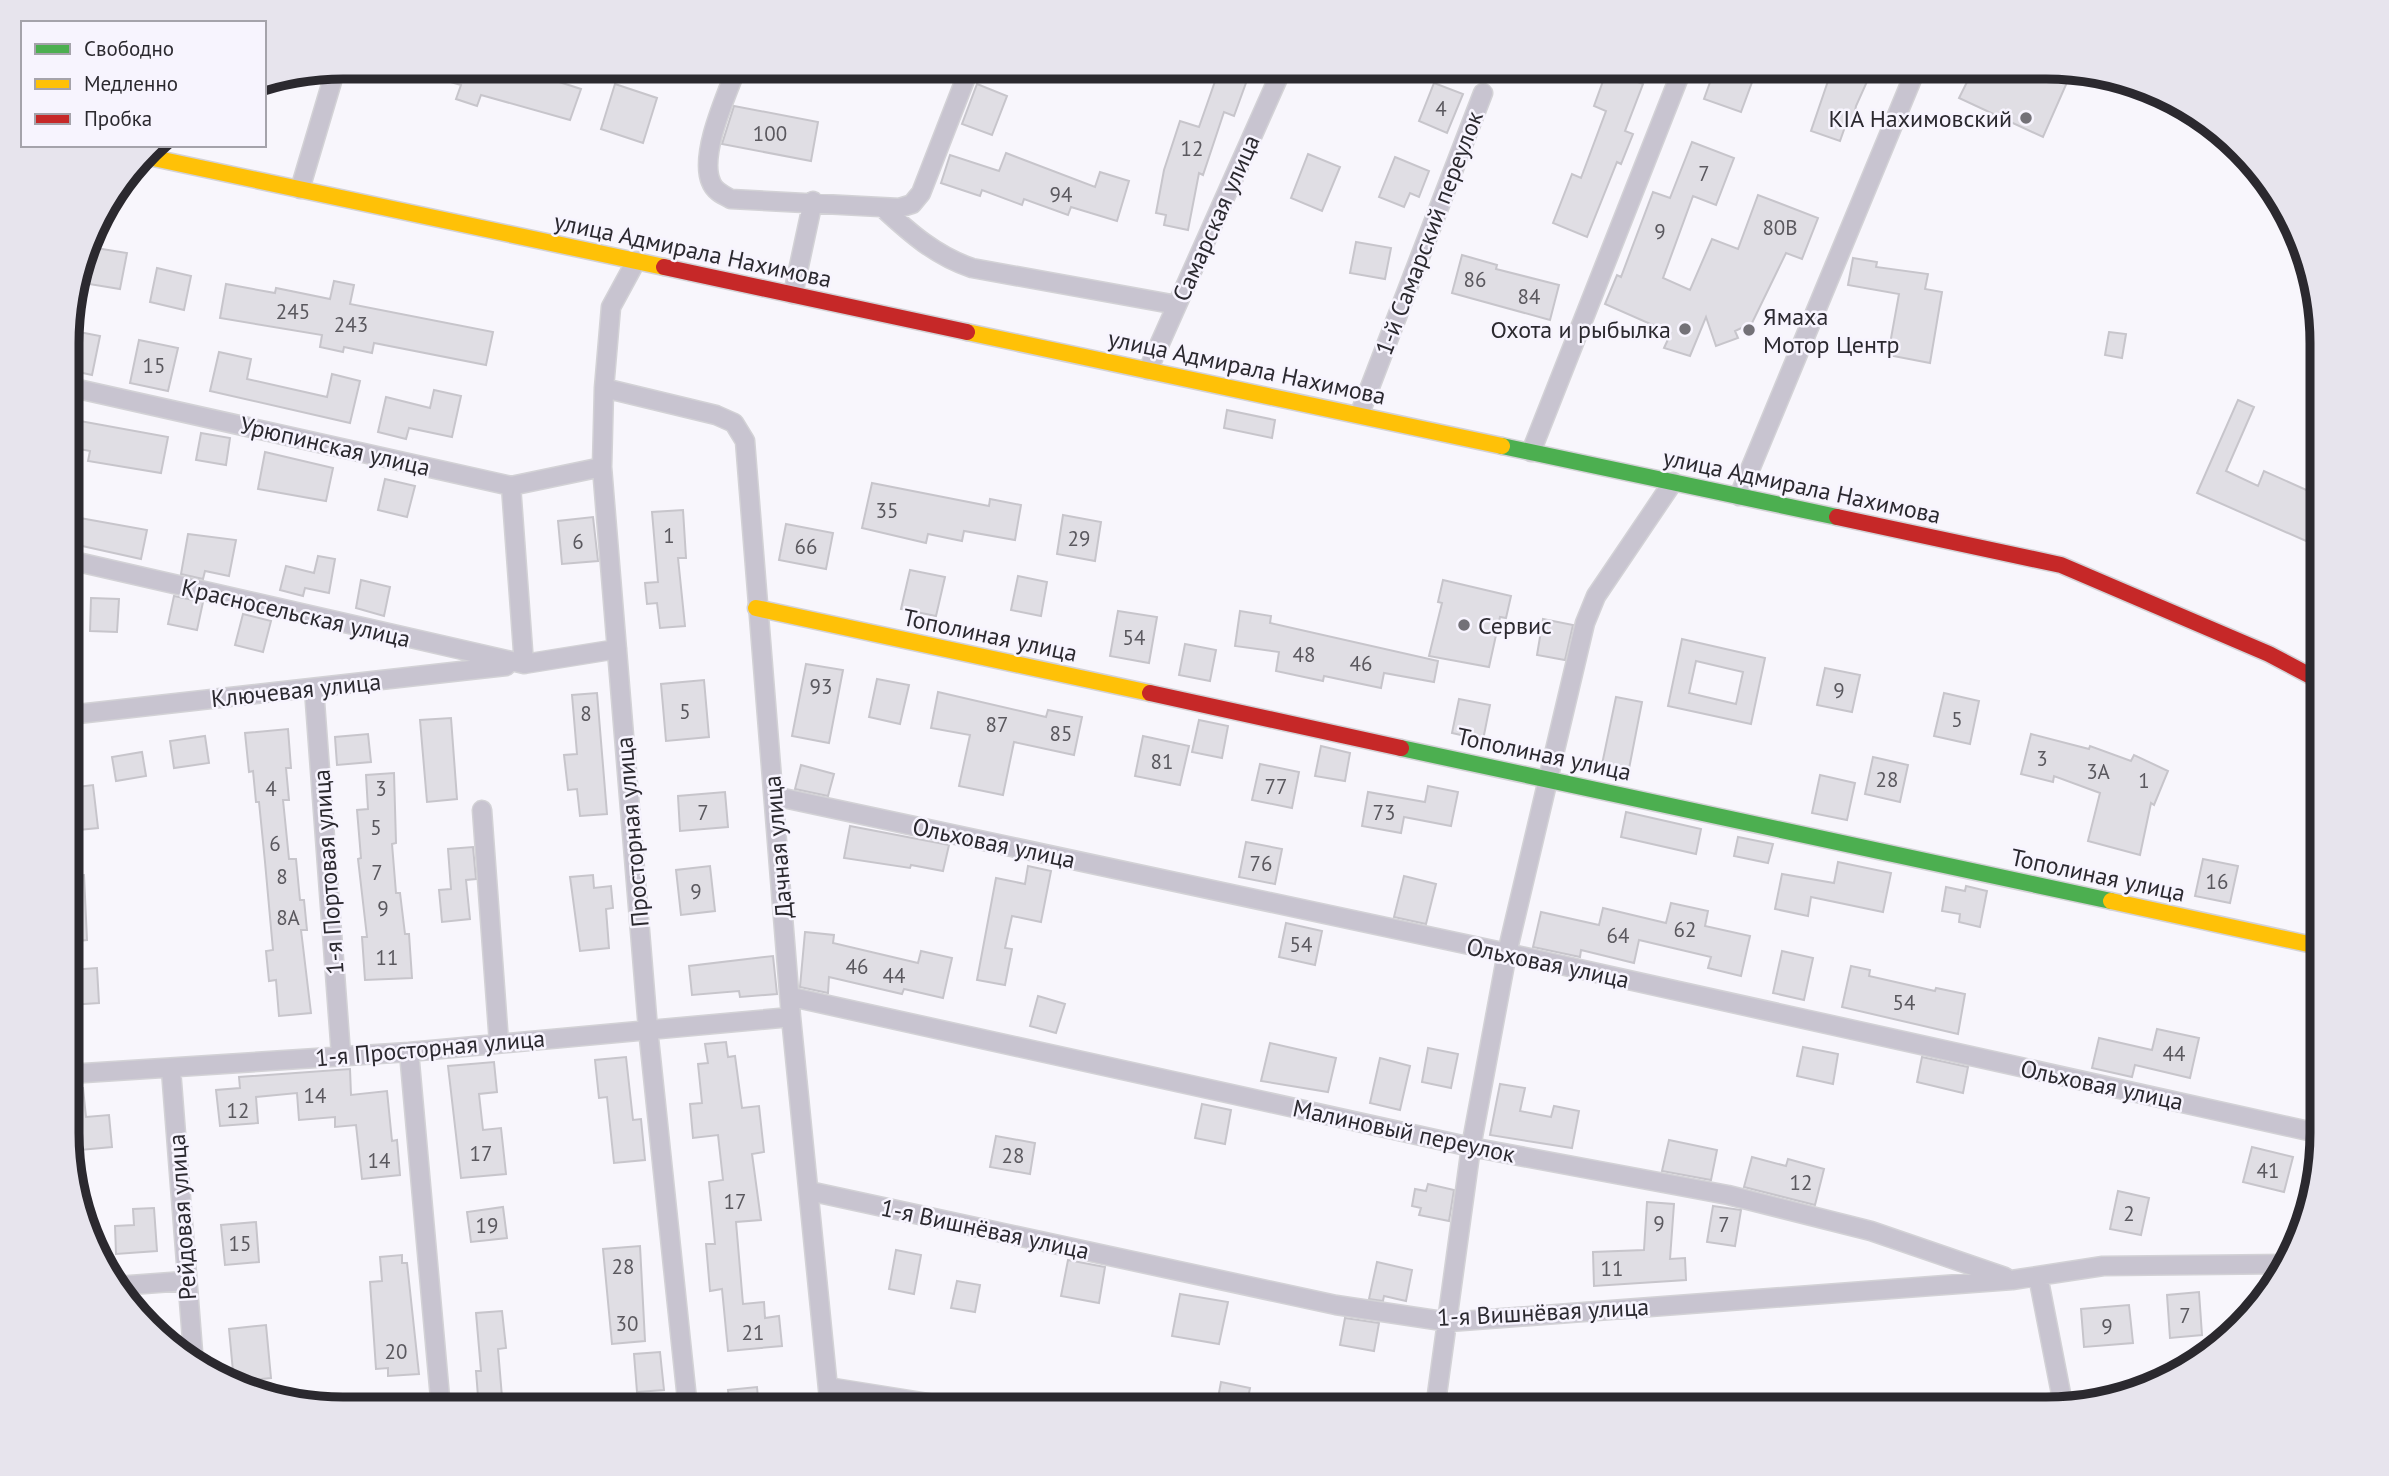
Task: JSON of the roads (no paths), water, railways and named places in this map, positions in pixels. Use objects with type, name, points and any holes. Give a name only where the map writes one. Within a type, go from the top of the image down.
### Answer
[{"type":"main road","name":"улица Адмирала Нахимова","points":[[154,158],[1360,413],[2061,565],[2269,654],[2310,676]]},
{"type":"main road","name":"Тополиная улица","points":[[756,608],[2310,944]]},
{"type":"street","points":[[300,189],[333,79]]},
{"type":"street","points":[[733,79],[710,150],[711,184],[731,198],[813,201],[883,208],[912,204],[922,193],[965,79]]},
{"type":"street","name":"Самарская улица","points":[[1148,370],[1277,79]]},
{"type":"street","points":[[1531,452],[1678,79]]},
{"type":"street","points":[[1739,496],[1912,79]]},
{"type":"street","name":"1-й Самарский переулок","points":[[1360,413],[1483,93]]},
{"type":"street","points":[[793,294],[813,201]]},
{"type":"street","points":[[883,208],[948,260],[972,268],[1177,305]]},
{"type":"street","name":"Просторная улица","points":[[636,261],[611,307],[604,388],[602,467],[648,1029],[687,1397]]},
{"type":"street","name":"Дачная улица","points":[[604,388],[695,408],[734,423],[745,441],[756,608],[792,997],[791,1017],[829,1397]]},
{"type":"street","name":"Урюпинская улица","points":[[79,389],[511,486],[602,467]]},
{"type":"street","points":[[1437,1397],[1471,1147],[1507,953],[1585,623],[1596,596],[1673,482]]},
{"type":"street","points":[[511,486],[524,664]]},
{"type":"street","name":"Красносельская улица","points":[[79,562],[524,664]]},
{"type":"street","name":"Ключевая улица","points":[[79,714],[524,664],[617,649]]},
{"type":"street","name":"1-я Портовая улица","points":[[314,689],[341,1055]]},
{"type":"street","name":"Ольховая улица","points":[[774,796],[1507,953],[2310,1131]]},
{"type":"street","points":[[482,810],[499,1043]]},
{"type":"street","name":"Малиновый переулок","points":[[792,997],[1471,1147],[1728,1195],[1871,1231],[2012,1280]]},
{"type":"street","name":"1-я Просторная улица","points":[[79,1074],[171,1070],[341,1055],[409,1052],[791,1017]]},
{"type":"street","points":[[409,1052],[440,1397]]},
{"type":"street","name":"Рейдовая улица","points":[[171,1070],[185,1281],[192,1350]]},
{"type":"street","name":"1-я Вишнёвая улица","points":[[809,1191],[1336,1305],[1449,1322],[2012,1280],[2103,1266],[2275,1264]]},
{"type":"street","points":[[2038,1276],[2062,1397]]},
{"type":"street","points":[[127,1285],[185,1281]]},
{"type":"street","points":[[828,1387],[880,1397]]},
{"type":"place","name":"KIA Нахимовский","points":[[2026,118]]},
{"type":"place","name":"Охота и рыбылка","points":[[1685,329]]},
{"type":"place","name":"Ямаха Мотор Центр","points":[[1749,330]]},
{"type":"place","name":"Сервис","points":[[1464,625]]}]
